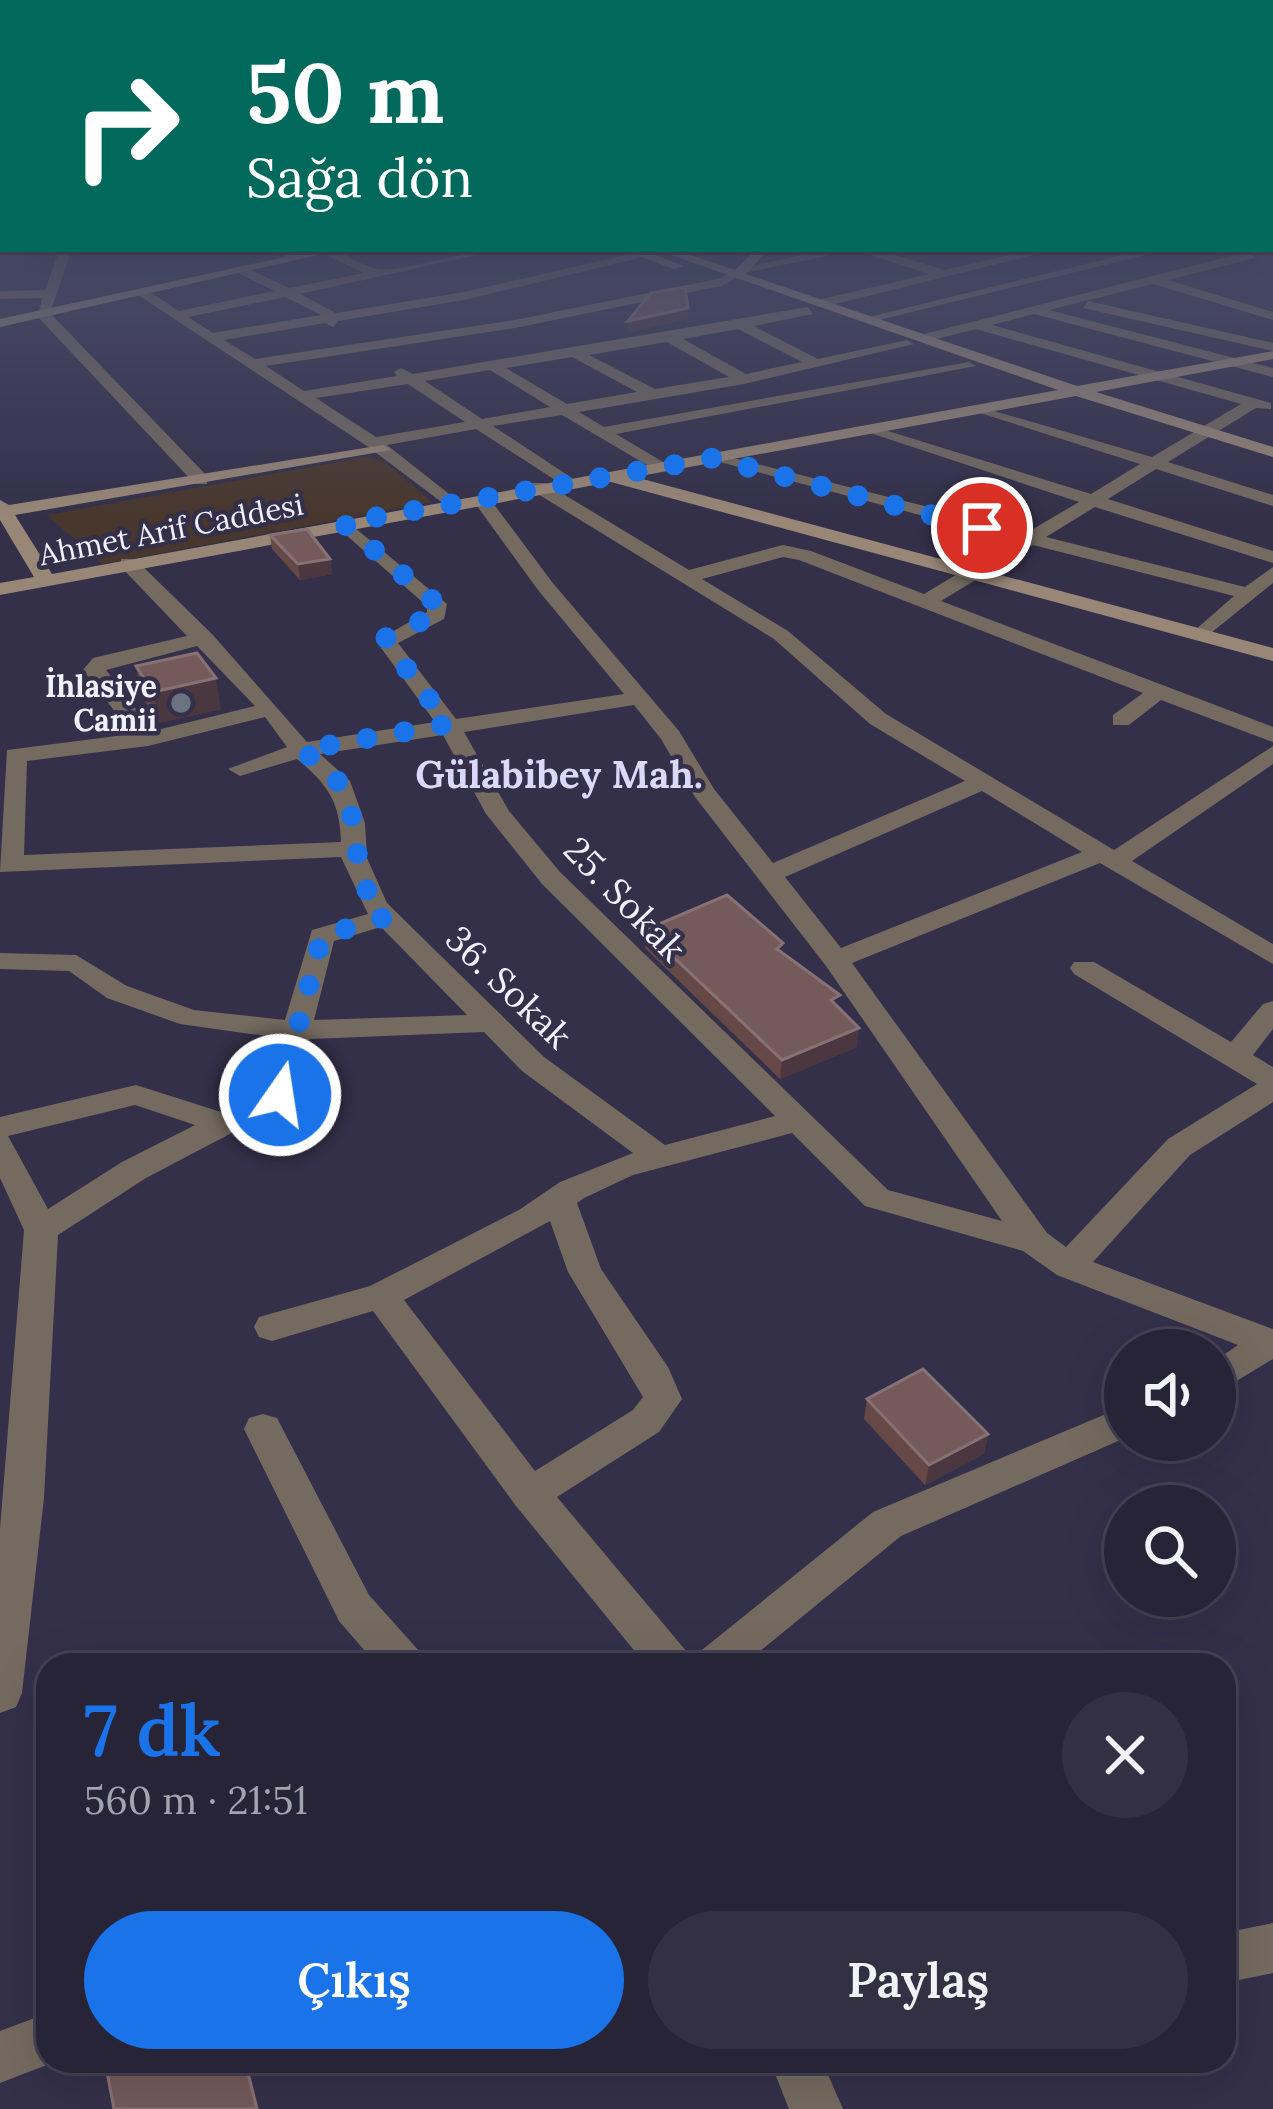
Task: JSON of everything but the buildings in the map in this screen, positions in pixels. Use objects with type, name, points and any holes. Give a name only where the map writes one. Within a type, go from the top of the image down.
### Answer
[{"type":"street","points":[[52,322],[201,480]]},
{"type":"street","points":[[189,322],[466,502],[545,586],[639,698],[836,960],[1034,1242],[1070,1266],[1271,1344]]},
{"type":"street","points":[[214,337],[300,322]]},
{"type":"street","points":[[332,322],[566,482]]},
{"type":"street","points":[[419,322],[570,409],[657,466]]},
{"type":"street","points":[[511,322],[534,333]]},
{"type":"street","points":[[253,364],[522,322]]},
{"type":"street","points":[[631,322],[673,338],[743,379]]},
{"type":"street","points":[[700,322],[713,328]]},
{"type":"street","points":[[301,396],[747,322]]},
{"type":"street","points":[[861,322],[1273,452]]},
{"type":"street","points":[[875,322],[1045,395]]},
{"type":"street","points":[[46,580],[1,509],[201,480],[743,379],[989,322]]},
{"type":"street","points":[[1080,322],[1273,373]]},
{"type":"street","points":[[1158,322],[1273,351]]},
{"type":"street","points":[[740,324],[817,364]]},
{"type":"street","points":[[976,326],[1273,408]]},
{"type":"street","points":[[553,343],[652,394]]},
{"type":"street","name":"Ahmet Arif Caddesi","points":[[0,589],[566,482],[983,410],[1273,351]]},
{"type":"street","points":[[606,431],[969,366]]},
{"type":"street","points":[[927,601],[1254,403]]},
{"type":"street","points":[[983,410],[1273,501]]},
{"type":"street","points":[[869,430],[1273,557]]},
{"type":"street","points":[[713,458],[1249,594]]},
{"type":"street","points":[[608,476],[1273,655]]},
{"type":"street","points":[[539,487],[781,634],[878,718],[1273,956]]},
{"type":"street","name":"25. Sokak","points":[[343,523],[437,604],[437,614],[386,641],[448,724],[497,814],[551,878],[877,1198],[1034,1242]]},
{"type":"street","points":[[686,577],[783,551],[927,601],[1273,735]]},
{"type":"street","name":"36. Sokak","points":[[128,563],[205,638],[302,750],[338,781],[353,823],[354,849],[375,906],[533,1064],[660,1157]]},
{"type":"street","points":[[1201,635],[1273,573]]},
{"type":"street","points":[[148,739],[94,670],[101,663],[205,638]]},
{"type":"street","points":[[1121,720],[1159,691]]},
{"type":"street","points":[[240,770],[302,750],[639,698]]},
{"type":"street","points":[[270,709],[148,739],[7,756],[6,864],[354,849]]},
{"type":"street","points":[[836,960],[1107,858],[1273,753]]},
{"type":"street","points":[[768,875],[982,782]]},
{"type":"street","points":[[40,1230],[134,1170],[280,1095],[322,936],[386,917]]},
{"type":"street","points":[[0,961],[76,963],[117,992],[190,1018],[295,1030],[492,1023]]},
{"type":"street","points":[[1070,1266],[1179,1148],[1273,1084],[1084,968]]},
{"type":"street","points":[[1234,1059],[1273,1010]]},
{"type":"street","points":[[0,1127],[136,1095],[224,1124]]},
{"type":"street","points":[[272,1327],[381,1296],[622,1168],[796,1121]]},
{"type":"street","points":[[0,1144],[40,1230],[24,1498],[0,1694]]},
{"type":"street","points":[[530,1494],[646,1421],[663,1399],[655,1377],[585,1272],[559,1199]]},
{"type":"street","points":[[381,1296],[530,1494],[663,1653]]},
{"type":"street","points":[[1236,1366],[1271,1344]]},
{"type":"street","points":[[263,1429],[355,1608],[394,1653]]},
{"type":"street","points":[[725,1653],[887,1524],[1104,1430]]},
{"type":"street","points":[[1236,1956],[1273,1948]]},
{"type":"street","points":[[0,2057],[36,2044]]},
{"type":"street","points":[[801,2073],[816,2109]]},
{"type":"shaded area","points":[[365,457],[383,460],[432,502],[102,564],[47,515]]},
{"type":"place","name":"İhlasiye Camii","points":[[181,703]]},
{"type":"district","name":"Gülabibey Mah.","points":[[559,774]]},
{"type":"route","points":[[280,1095],[322,936],[386,917],[375,906],[354,858],[353,823],[338,781],[302,750],[448,724],[386,641],[437,614],[437,604],[343,523],[713,458],[982,528]]}]
